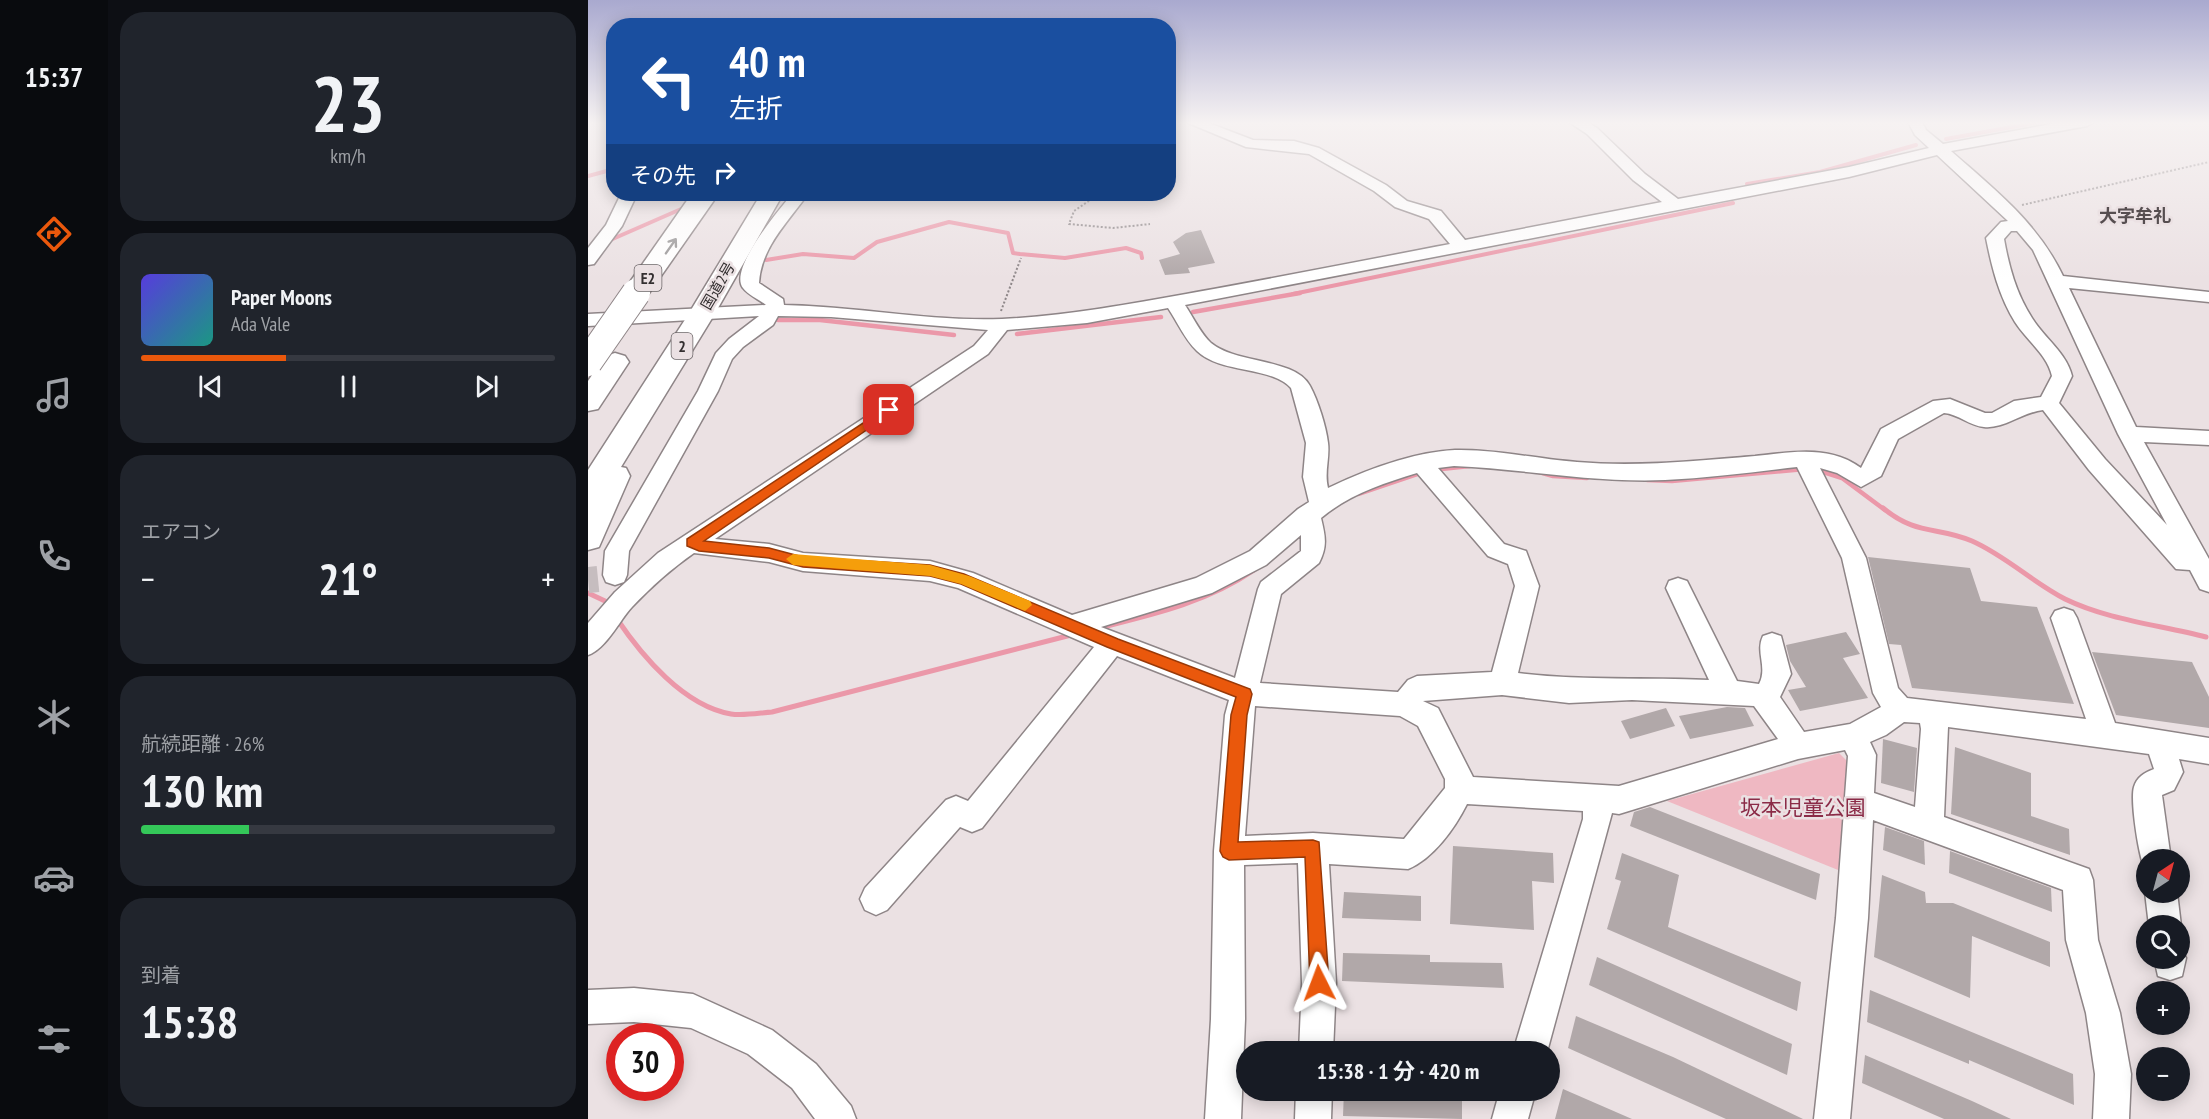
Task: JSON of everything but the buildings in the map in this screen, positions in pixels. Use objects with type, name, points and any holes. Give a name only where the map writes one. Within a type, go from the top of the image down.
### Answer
[{"type":"highway","name":"E2","points":[[588,402],[602,362],[701,201]]},
{"type":"highway","name":"E2","points":[[602,362],[724,201]]},
{"type":"highway","name":"国道2号","points":[[588,495],[701,315],[768,201]]},
{"type":"highway","name":"国道2号","points":[[588,538],[644,408]]},
{"type":"street","points":[[1355,174],[1380,188],[1401,204],[1435,215],[1461,246]]},
{"type":"street","points":[[1635,174],[1675,204]]},
{"type":"street","points":[[588,320],[774,310],[831,311],[961,324],[1000,319],[1087,317],[1174,303],[1837,174]]},
{"type":"street","points":[[1966,174],[2005,207],[2041,248],[2129,434],[2209,583]]},
{"type":"street","points":[[589,259],[607,234],[625,201]]},
{"type":"street","points":[[644,579],[606,577],[617,551],[702,401],[723,357],[736,343],[766,321],[774,310],[776,303],[750,285],[750,274],[764,245],[795,201]]},
{"type":"street","points":[[2023,226],[2007,226],[1997,233],[1996,249],[2002,276],[2024,321],[2059,364],[2062,376],[2050,395],[2049,403],[2074,440],[2141,510],[2189,567],[2209,583]]},
{"type":"street","points":[[2056,281],[2209,297]]},
{"type":"street","points":[[1174,303],[1204,347],[1232,362],[1279,373],[1297,381],[1317,443],[1314,509],[1310,518],[1315,544],[1311,556],[1270,589],[1239,715],[1229,851],[1228,1018],[1223,1119]]},
{"type":"street","points":[[588,644],[644,579],[692,542],[981,350],[991,341],[1000,319]]},
{"type":"street","points":[[1073,625],[1203,586],[1258,558],[1314,509],[1357,484],[1421,463],[1454,458],[1517,461],[1577,470],[1664,472],[1804,459],[1830,461],[1845,467],[1861,479],[1873,470],[1889,434],[1940,406],[1950,406],[1982,420],[1995,420],[2021,406],[2049,403]]},
{"type":"street","points":[[2129,434],[2209,438]]},
{"type":"street","points":[[1804,459],[1854,558],[1886,693],[1900,709],[2105,734],[2209,751]]},
{"type":"street","points":[[1421,463],[1496,550],[1518,558],[1527,586],[1522,614],[1502,683]]},
{"type":"street","points":[[692,542],[699,546],[769,553],[803,562],[930,571],[964,580],[1112,643],[1245,694],[1404,704],[1428,717],[1459,778],[1459,790],[1451,804],[1414,850],[1408,854],[1313,848],[1229,851]]},
{"type":"street","points":[[1678,588],[1728,691]]},
{"type":"street","points":[[2064,618],[2105,734]]},
{"type":"street","points":[[876,899],[956,810],[972,818],[1112,643]]},
{"type":"street","points":[[1765,698],[1778,674],[1772,644]]},
{"type":"street","points":[[1404,704],[1417,688],[1502,683],[1569,691],[1632,688],[1728,691],[1755,694],[1765,698],[1798,746]]},
{"type":"street","points":[[1459,790],[1619,800],[1798,746],[1852,736],[1876,726],[1900,709]]},
{"type":"street","points":[[1929,826],[1935,729],[1931,713]]},
{"type":"street","points":[[1832,1119],[1852,918],[1862,755],[1852,736]]},
{"type":"street","points":[[2155,849],[2147,790],[2152,783],[2164,781],[2169,772],[2160,743]]},
{"type":"street","points":[[1533,1041],[1598,819],[1596,798]]},
{"type":"street","points":[[1859,801],[2078,880],[2082,940],[2103,1013],[2112,1074],[2110,1119]]},
{"type":"street","points":[[1313,848],[1319,983],[1316,1041]]},
{"type":"street","points":[[588,1007],[634,1005],[693,1011],[760,1042],[804,1076],[838,1119]]},
{"type":"street","points":[[1313,1119],[1314,1101]]},
{"type":"street","points":[[1510,1119],[1515,1101]]},
{"type":"path","points":[[2005,207],[2034,204],[2158,174]]},
{"type":"path","points":[[1089,201],[1074,212],[1069,224],[1113,228],[1150,224]]},
{"type":"path","points":[[1000,319],[1021,258]]},
{"type":"green space","name":"坂本児童公園","points":[[1839,753],[1851,765],[1843,872],[1667,801]]},
{"type":"waterway","points":[[588,176],[595,174]]},
{"type":"waterway","points":[[1747,184],[1806,174]]},
{"type":"waterway","points":[[1293,294],[1733,203]]},
{"type":"waterway","points":[[608,241],[688,206]]},
{"type":"waterway","points":[[766,260],[803,254],[854,258],[877,242],[949,222],[1008,233],[1013,253],[1065,258],[1126,248],[1141,253],[1142,258]]},
{"type":"waterway","points":[[1193,312],[1300,293]]},
{"type":"waterway","points":[[1017,334],[1161,317]]},
{"type":"waterway","points":[[778,320],[820,320],[954,335]]},
{"type":"waterway","points":[[1432,470],[1470,466]]},
{"type":"waterway","points":[[1647,480],[1672,481],[1805,469]]},
{"type":"waterway","points":[[1814,469],[1842,478],[1885,510]]},
{"type":"waterway","points":[[1358,494],[1423,472]]},
{"type":"waterway","points":[[1539,472],[1553,476],[1587,478]]},
{"type":"waterway","points":[[1883,508],[1906,523],[1972,541],[2008,561],[2053,592],[2082,606],[2116,617],[2206,637]]},
{"type":"waterway","points":[[1095,629],[1178,607],[1217,591],[1254,570]]},
{"type":"waterway","points":[[588,593],[605,601],[609,606]]},
{"type":"waterway","points":[[617,619],[652,663],[681,690],[714,709],[736,715],[772,712],[1075,634]]},
{"type":"tunnel","points":[[588,580],[598,579]]},
{"type":"slow traffic","points":[[793,559],[803,562],[930,571],[964,580],[1025,605]]},
{"type":"district","name":"大字牟礼","points":[[2135,216]]},
{"type":"route","points":[[889,410],[692,542],[699,546],[769,553],[803,562],[930,571],[964,580],[1112,643],[1245,694],[1239,715],[1229,851],[1313,848],[1319,983]]}]
